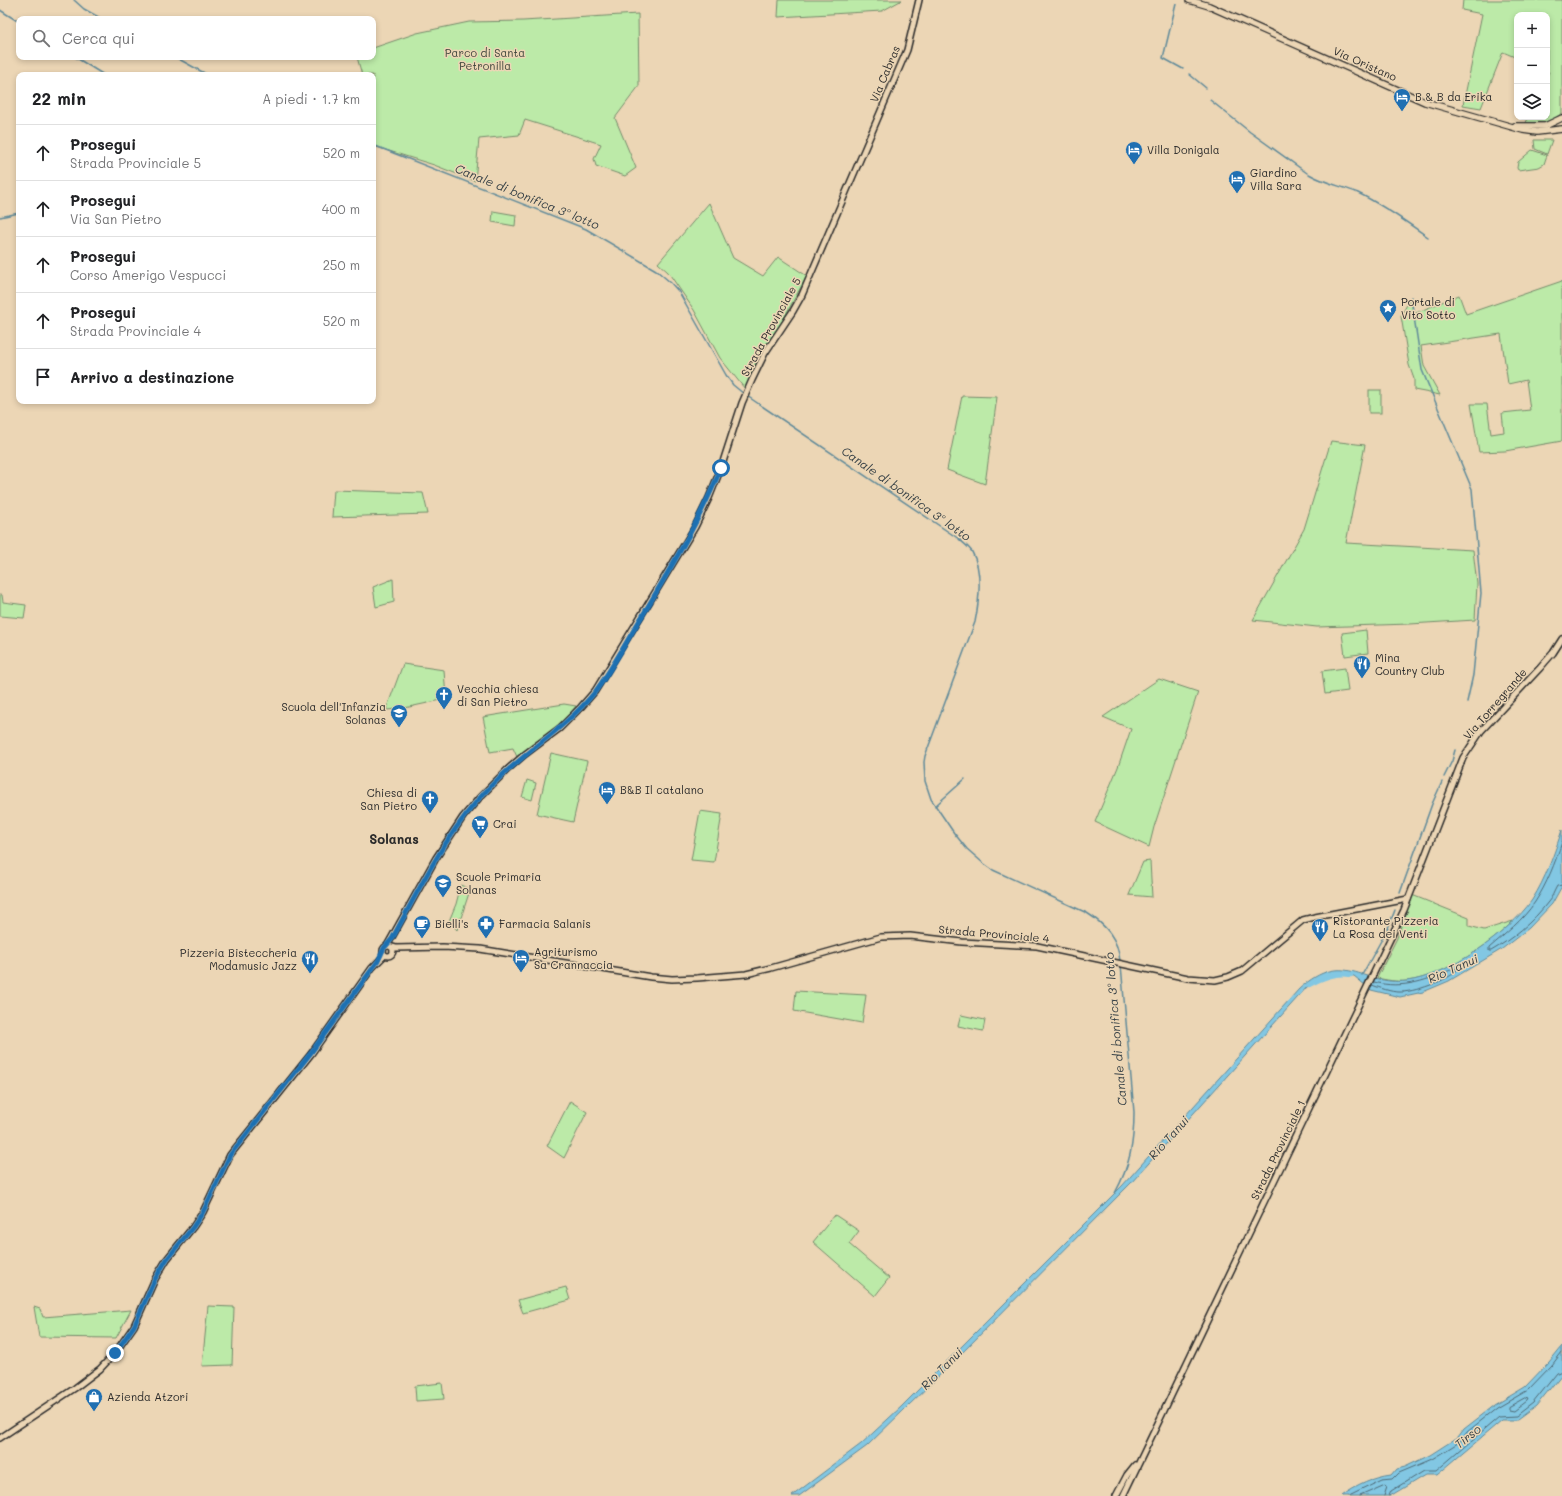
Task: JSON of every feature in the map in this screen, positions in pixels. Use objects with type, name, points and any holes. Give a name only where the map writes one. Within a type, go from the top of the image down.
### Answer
[{"type":"main road","name":"Via Oristano","points":[[1190,0],[1209,6],[1425,102],[1538,132],[1562,129]]},
{"type":"main road","points":[[1511,126],[1545,126],[1562,118]]},
{"type":"street","name":"Via Cabras","points":[[862,154],[907,50],[919,0]]},
{"type":"street","name":"Strada Provinciale 5","points":[[0,1438],[75,1388],[100,1368],[115,1353],[134,1326],[155,1279],[167,1259],[203,1212],[230,1155],[295,1074],[384,953],[392,948],[392,939],[436,858],[463,817],[506,770],[560,728],[595,691],[695,527],[710,498],[723,464],[743,401],[759,364],[802,295],[862,154]]},
{"type":"street","name":"Via Torregrande","points":[[1442,809],[1463,758],[1471,744],[1481,731],[1540,668],[1553,653],[1562,639]]},
{"type":"street","name":"Strada Provinciale 1","points":[[1123,1496],[1408,899],[1442,809]]},
{"type":"street","name":"Strada Provinciale 4","points":[[392,948],[443,947],[480,949],[651,977],[672,979],[726,976],[771,968],[881,938],[910,936],[962,942],[1037,946],[1188,978],[1215,980],[1228,977],[1242,971],[1303,920],[1408,899]]},
{"type":"street","points":[[384,953],[390,955],[392,948]]},
{"type":"street","points":[[1116,1496],[1127,1475],[1140,1458]]},
{"type":"green space","points":[[779,0],[902,0],[882,11],[778,17]]},
{"type":"green space","points":[[1463,0],[1562,0],[1562,113],[1548,123],[1525,124],[1527,120],[1550,120],[1550,12],[1514,12],[1514,57],[1503,52],[1481,108],[1463,105],[1482,14],[1462,10]]},
{"type":"green space","name":"Parco di Santa Petronilla","points":[[638,14],[639,86],[615,118],[636,168],[625,176],[596,166],[594,159],[601,144],[525,120],[519,135],[479,139],[475,181],[434,165],[376,147],[376,72],[361,72],[358,60],[376,60],[376,47],[417,33],[469,22],[523,21]]},
{"type":"green space","points":[[1534,140],[1552,140],[1547,154],[1535,149]]},
{"type":"green space","points":[[1532,150],[1547,155],[1544,164],[1539,167],[1518,170],[1518,162]]},
{"type":"green space","points":[[709,203],[733,258],[763,276],[778,257],[807,276],[745,389],[720,358],[694,310],[668,272],[658,263]]},
{"type":"green space","points":[[493,211],[516,215],[515,226],[492,222]]},
{"type":"green space","points":[[1562,281],[1562,441],[1505,451],[1479,452],[1471,404],[1487,404],[1491,434],[1504,432],[1502,413],[1530,410],[1526,380],[1508,384],[1501,334],[1421,346],[1424,366],[1440,395],[1414,390],[1414,379],[1409,365],[1401,316],[1411,297],[1413,314],[1459,295],[1466,314]]},
{"type":"green space","points":[[1369,390],[1381,390],[1381,413],[1369,413]]},
{"type":"green space","points":[[962,396],[997,397],[985,484],[947,470]]},
{"type":"green space","points":[[1331,441],[1365,445],[1346,543],[1473,550],[1477,584],[1475,620],[1317,627],[1253,620],[1304,529]]},
{"type":"green space","points":[[334,490],[423,493],[428,514],[332,517]]},
{"type":"green space","points":[[393,579],[394,602],[376,607],[373,587]]},
{"type":"green space","points":[[0,594],[2,595],[3,602],[26,605],[24,618],[0,616]]},
{"type":"green space","points":[[1366,630],[1368,653],[1345,656],[1342,633]]},
{"type":"green space","points":[[403,664],[444,670],[446,699],[400,709],[386,710]]},
{"type":"green space","points":[[1345,668],[1348,691],[1325,694],[1322,671]]},
{"type":"green space","points":[[1159,679],[1198,692],[1154,827],[1149,847],[1095,822],[1118,767],[1131,729],[1103,717]]},
{"type":"green space","points":[[564,704],[576,706],[561,724],[517,757],[513,748],[490,752],[483,717]]},
{"type":"green space","points":[[551,753],[587,761],[573,822],[537,814]]},
{"type":"green space","points":[[527,780],[536,783],[532,800],[522,797]]},
{"type":"green space","points":[[700,811],[722,814],[714,862],[691,860]]},
{"type":"green space","points":[[1150,861],[1152,897],[1129,895],[1143,862]]},
{"type":"green space","points":[[461,885],[470,890],[457,930],[449,921],[456,904]]},
{"type":"green space","points":[[1412,895],[1469,918],[1469,926],[1484,930],[1513,921],[1503,931],[1478,950],[1464,959],[1435,973],[1407,981],[1377,978],[1397,938]]},
{"type":"green space","points":[[796,991],[866,995],[862,1023],[794,1011]]},
{"type":"green space","points":[[961,1015],[985,1020],[983,1031],[958,1026]]},
{"type":"green space","points":[[570,1101],[587,1112],[564,1158],[547,1146]]},
{"type":"green space","points":[[835,1215],[859,1231],[849,1244],[889,1278],[875,1296],[813,1242]]},
{"type":"green space","points":[[566,1287],[570,1300],[523,1313],[518,1300]]},
{"type":"green space","points":[[208,1306],[234,1307],[232,1365],[202,1366]]},
{"type":"green space","points":[[34,1307],[40,1309],[43,1317],[131,1310],[116,1338],[39,1337]]},
{"type":"green space","points":[[442,1383],[444,1399],[416,1401],[415,1386]]},
{"type":"water","points":[[1562,830],[1562,886],[1552,904],[1529,928],[1502,949],[1449,981],[1423,992],[1400,997],[1371,990],[1354,976],[1345,974],[1325,977],[1307,987],[1131,1183],[946,1369],[867,1446],[799,1496],[792,1496],[861,1444],[901,1407],[1122,1186],[1299,989],[1315,977],[1329,971],[1341,970],[1377,979],[1407,981],[1441,971],[1459,962],[1493,939],[1522,913],[1532,900],[1546,875]]},
{"type":"water","name":"Tirso","points":[[1562,1346],[1562,1374],[1536,1406],[1517,1420],[1502,1420],[1437,1475],[1425,1475],[1390,1496],[1342,1496],[1366,1482],[1392,1475],[1397,1469],[1405,1467],[1430,1455],[1458,1437],[1464,1429],[1495,1405],[1525,1387]]},
{"type":"waterway","name":"Canale di bonifica 3º lotto","points":[[74,0],[84,9],[97,16]]},
{"type":"waterway","points":[[1176,4],[1163,58],[1183,69]]},
{"type":"waterway","points":[[0,10],[16,20]]},
{"type":"waterway","points":[[80,60],[99,72]]},
{"type":"waterway","name":"Canale di bonifica 3º lotto","points":[[180,60],[202,72]]},
{"type":"waterway","points":[[1189,74],[1206,88]]},
{"type":"waterway","points":[[1210,100],[1250,132],[1307,173]]},
{"type":"waterway","name":"Canale di bonifica 3º lotto","points":[[376,146],[586,229],[656,270],[679,292],[726,375],[733,385],[744,394]]},
{"type":"waterway","points":[[1309,174],[1321,180],[1358,193],[1394,214],[1428,237]]},
{"type":"waterway","points":[[0,217],[16,214]]},
{"type":"waterway","points":[[1411,297],[1422,370],[1472,489],[1481,593],[1473,675],[1467,702]]},
{"type":"waterway","name":"Canale di bonifica 3º lotto","points":[[747,396],[959,539],[972,552],[978,568],[979,577],[979,596],[975,622],[925,756],[925,781],[931,799],[954,833],[967,849],[983,863],[993,870],[1087,913],[1100,922],[1114,939],[1120,961]]},
{"type":"waterway","points":[[1444,777],[1452,761],[1455,750]]},
{"type":"waterway","points":[[935,806],[965,779]]},
{"type":"waterway","points":[[1400,893],[1432,804],[1442,782]]},
{"type":"waterway","points":[[1362,975],[1388,928],[1395,910]]},
{"type":"waterway","name":"Canale di bonifica 3º lotto","points":[[1115,1193],[1128,1164],[1134,1123],[1121,965]]},
{"type":"waterway","name":"Rio Tanui","points":[[1309,985],[1329,976],[1340,974],[1351,975]]},
{"type":"place","name":"B & B da Erika","points":[[1402,112]]},
{"type":"place","name":"Villa Donigala","points":[[1134,165]]},
{"type":"place","name":"Giardino Villa Sara","points":[[1237,194]]},
{"type":"place","name":"Portale di Vito Sotto","points":[[1388,323]]},
{"type":"place","name":"Mina Country Club","points":[[1362,679]]},
{"type":"place","name":"Vecchia chiesa di San Pietro","points":[[444,710]]},
{"type":"place","name":"Scuola dell'Infanzia Solanas","points":[[399,728]]},
{"type":"place","name":"B&B Il catalano","points":[[607,805]]},
{"type":"place","name":"Chiesa di San Pietro","points":[[430,814]]},
{"type":"place","name":"Crai","points":[[480,839]]},
{"type":"place","name":"Scuole Primaria Solanas","points":[[443,898]]},
{"type":"place","name":"Bielli's","points":[[422,939]]},
{"type":"place","name":"Farmacia Salanis","points":[[486,939]]},
{"type":"place","name":"Ristorante Pizzeria La Rosa dei Venti","points":[[1320,942]]},
{"type":"place","name":"Agriturismo Sa Crannaccia","points":[[521,973]]},
{"type":"place","name":"Pizzeria Bisteccheria Modamusic Jazz","points":[[310,974]]},
{"type":"place","name":"Azienda Atzori","points":[[94,1412]]},
{"type":"district","name":"Solanas","points":[[394,839]]},
{"type":"route","points":[[115,1353],[134,1326],[155,1279],[167,1259],[198,1221],[230,1155],[326,1034],[348,1001],[378,961],[384,948],[392,939],[436,858],[463,817],[506,770],[560,728],[581,707],[604,679],[695,527],[710,498],[721,468]]}]
